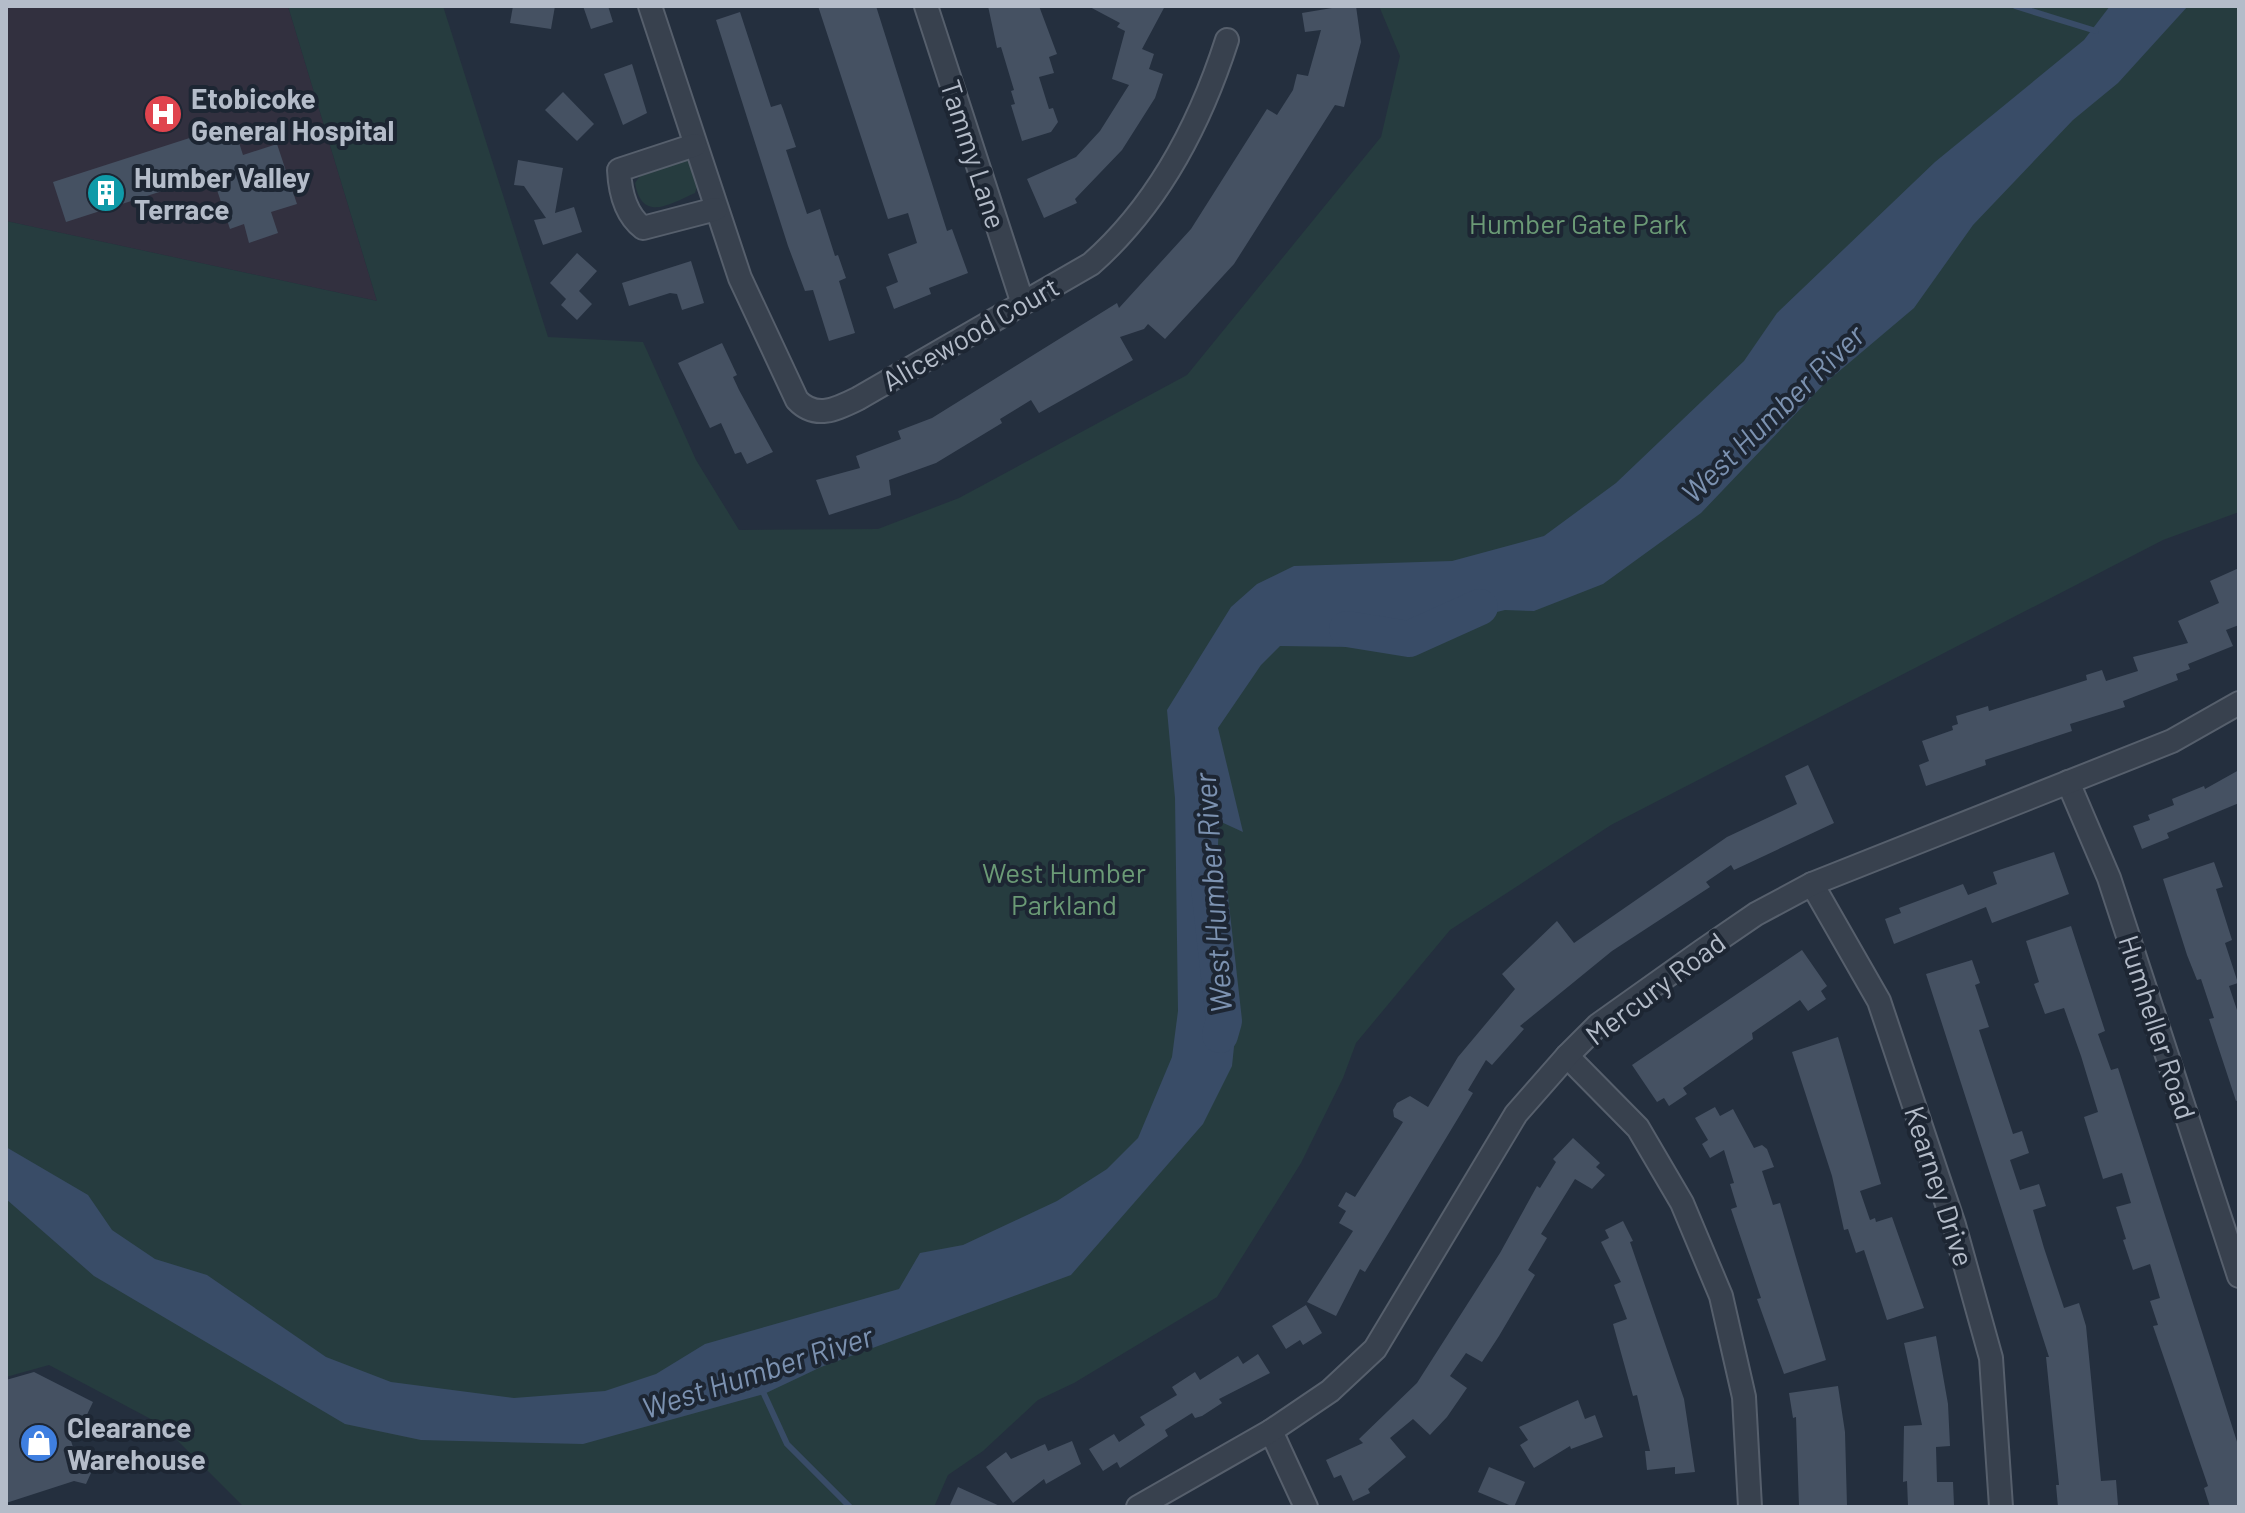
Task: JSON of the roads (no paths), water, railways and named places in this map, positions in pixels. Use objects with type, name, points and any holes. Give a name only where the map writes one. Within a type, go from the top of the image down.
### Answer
[{"type":"street","name":"Alicewood Court","points":[[650,6],[716,209],[761,325],[788,385],[806,409],[820,412],[835,410],[859,398],[1022,301],[1091,264],[1123,235],[1151,200],[1208,98],[1227,40]]},
{"type":"street","name":"Tammy Lane","points":[[926,6],[1022,301]]},
{"type":"street","points":[[695,145],[619,170],[620,185],[632,220],[643,228],[716,209]]},
{"type":"street","name":"Mercury Road","points":[[1138,1507],[1271,1431],[1330,1391],[1375,1349],[1516,1114],[1598,1025],[1756,914],[1812,884],[2172,741],[2239,703]]},
{"type":"street","name":"Humheller Road","points":[[2068,782],[2109,878],[2239,1276]]},
{"type":"street","name":"Kearney Drive","points":[[1812,884],[1879,1001],[1954,1225],[1991,1358],[2001,1507]]},
{"type":"street","points":[[1567,1056],[1638,1128],[1682,1203],[1721,1296],[1744,1397],[1750,1507]]},
{"type":"street","points":[[1271,1431],[1306,1507]]},
{"type":"water","points":[[2110,6],[2188,6],[2118,83],[2073,120],[1973,225],[1914,308],[1824,384],[1701,513],[1603,584],[1534,611],[1505,610],[1354,647],[1280,646],[1261,665],[1218,728],[1243,832],[1219,821],[1213,966],[1218,983],[1238,1008],[1232,1066],[1203,1124],[1071,1275],[821,1367],[764,1394],[583,1444],[421,1440],[345,1424],[94,1276],[6,1199],[6,1147],[88,1195],[112,1230],[155,1259],[207,1275],[326,1357],[391,1382],[514,1398],[605,1391],[656,1374],[705,1344],[899,1289],[920,1253],[963,1245],[1057,1201],[1107,1169],[1138,1138],[1172,1057],[1178,1011],[1175,798],[1167,710],[1231,607],[1257,584],[1294,566],[1452,561],[1544,536],[1616,483],[1744,361],[1777,313],[1935,162],[2084,40]]},
{"type":"waterway","points":[[2015,6],[2096,31]]},
{"type":"waterway","name":"West Humber River","points":[[1347,629],[1409,639],[1480,607]]},
{"type":"waterway","name":"West Humber River","points":[[1209,888],[1224,1021],[1220,1035]]},
{"type":"waterway","points":[[764,1394],[787,1444],[850,1507]]},
{"type":"place","name":"Etobicoke General Hospital","points":[[163,114]]},
{"type":"place","name":"Humber Valley Terrace","points":[[106,193]]},
{"type":"place","name":"Clearance Warehouse","points":[[39,1443]]},
{"type":"park label","name":"Humber Gate Park","points":[[1578,223]]},
{"type":"park label","name":"West Humber Parkland","points":[[1064,888]]}]
